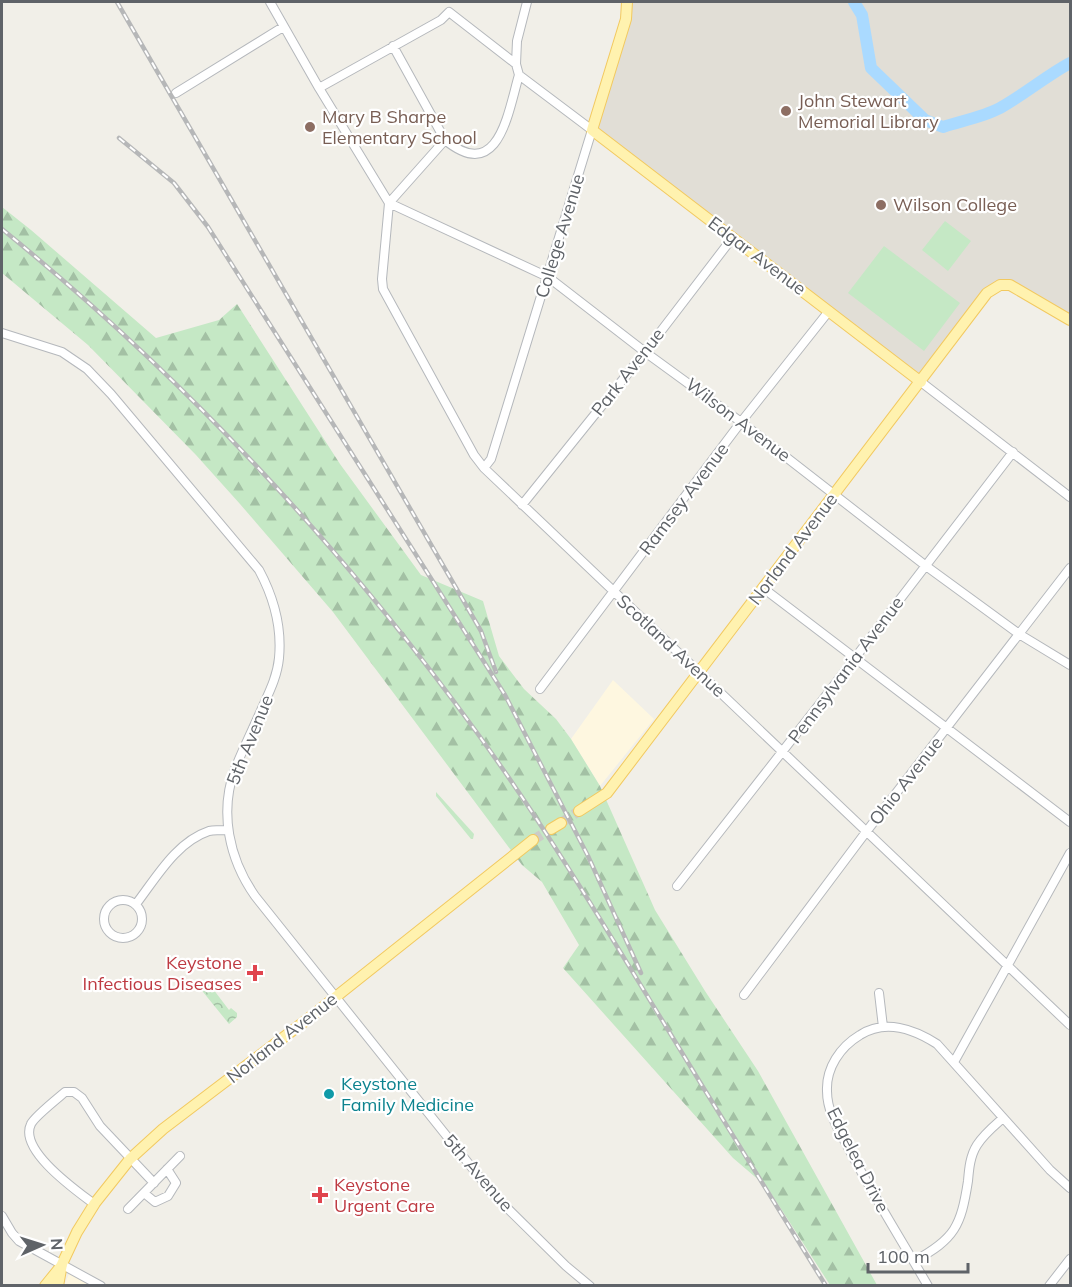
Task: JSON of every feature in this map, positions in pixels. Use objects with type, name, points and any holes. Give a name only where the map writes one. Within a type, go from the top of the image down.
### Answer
[{"type":"main road","name":"College Avenue","points":[[592,130],[626,19],[627,2]]},
{"type":"main road","name":"Edgar Avenue","points":[[592,130],[921,382]]},
{"type":"main road","name":"Norland Avenue","points":[[579,811],[607,793],[987,293],[1004,284],[1015,287],[1071,320]]},
{"type":"main road","name":"Norland Avenue","points":[[45,1286],[62,1264],[77,1232],[94,1204],[130,1159],[163,1129],[335,997],[533,840]]},
{"type":"main road","name":"Norland Avenue","points":[[58,1286],[62,1264]]},
{"type":"street","points":[[270,2],[389,203],[445,140]]},
{"type":"street","points":[[393,46],[445,140],[458,150],[471,153],[485,152],[493,147],[500,135],[519,75],[516,64],[517,41],[527,2]]},
{"type":"street","points":[[319,88],[441,20],[449,12],[516,64]]},
{"type":"street","points":[[176,93],[283,27]]},
{"type":"street","name":"Edgar Avenue","points":[[519,75],[592,130]]},
{"type":"street","name":"College Avenue","points":[[484,468],[491,459],[592,130]]},
{"type":"street","name":"Wilson Avenue","points":[[389,203],[548,277],[741,422],[926,566],[1019,634],[1071,664]]},
{"type":"street","name":"Scotland Avenue","points":[[389,203],[383,290],[474,455],[484,468],[1071,1025]]},
{"type":"street","name":"Park Avenue","points":[[522,505],[645,352],[733,237]]},
{"type":"street","name":"Ramsey Avenue","points":[[540,688],[741,422],[829,311]]},
{"type":"street","name":"5th Avenue","points":[[2,333],[62,352],[87,369],[111,394],[253,561],[269,589],[278,624],[279,659],[272,685],[232,778],[228,804],[228,830],[236,860],[250,888],[493,1194],[566,1266],[590,1286]]},
{"type":"street","name":"Edgar Avenue","points":[[921,382],[1071,497]]},
{"type":"street","name":"Pennsylvania Avenue","points":[[677,886],[1013,452]]},
{"type":"street","name":"Ohio Avenue","points":[[744,995],[866,832],[1071,568]]},
{"type":"street","points":[[763,588],[1071,822]]},
{"type":"street","points":[[136,904],[186,843],[210,831],[228,830]]},
{"type":"street","points":[[954,1062],[1071,853]]},
{"type":"street","points":[[119,900],[136,904],[142,915],[138,932],[128,938],[110,934],[104,923],[106,909],[119,900]]},
{"type":"street","points":[[879,993],[883,1027],[903,1028],[937,1044],[1050,1170],[1071,1188]]},
{"type":"street","name":"Edgelea Drive","points":[[883,1027],[862,1033],[843,1048],[830,1069],[828,1102],[832,1115],[864,1177],[928,1286]]},
{"type":"street","points":[[94,1204],[59,1177],[38,1154],[29,1135],[31,1123],[65,1092],[74,1092],[82,1098],[100,1126],[154,1182]]},
{"type":"street","points":[[914,1261],[939,1247],[957,1226],[963,1211],[972,1155],[984,1136],[1003,1118]]},
{"type":"street","points":[[128,1209],[180,1156]]},
{"type":"street","points":[[144,1193],[155,1202],[168,1196],[176,1183],[167,1169]]},
{"type":"street","points":[[2,1219],[20,1240],[101,1286]]},
{"type":"street","points":[[1049,1286],[1071,1259]]},
{"type":"shaded area","name":"Wilson College","points":[[627,2],[1070,2],[1070,320],[1000,285],[921,382],[592,130]]},
{"type":"shaded area","points":[[613,680],[654,719],[600,786],[571,739]]},
{"type":"shaded area","points":[[69,1274],[96,1285],[64,1286]]},
{"type":"green space","points":[[2,207],[156,338],[219,320],[237,304],[340,464],[421,575],[483,601],[499,656],[524,689],[556,719],[600,786],[655,910],[758,1071],[877,1285],[830,1285],[767,1187],[733,1158],[563,968],[579,945],[542,882],[522,865],[333,612],[196,455],[88,345],[2,273]]},
{"type":"green space","points":[[945,221],[971,241],[948,271],[922,250]]},
{"type":"green space","points":[[884,246],[960,303],[924,351],[848,293]]},
{"type":"green space","points":[[436,792],[474,834],[473,839],[436,796]]},
{"type":"green space","points":[[207,981],[229,1010],[231,1008],[237,1013],[237,1017],[229,1024],[199,987]]},
{"type":"waterway","points":[[854,2],[862,15],[871,68],[925,120],[943,127],[1000,108],[1070,63]]},
{"type":"tunnel","points":[[561,823],[579,811]]},
{"type":"tunnel","points":[[533,840],[551,829]]},
{"type":"railway","points":[[117,2],[481,631],[496,672]]},
{"type":"railway","points":[[119,138],[174,183],[208,227],[505,695],[588,856],[641,973]]},
{"type":"railway","points":[[2,229],[132,343],[255,464],[369,593],[423,661],[500,765],[548,837],[826,1286]]},
{"type":"place","name":"John Stewart Memorial Library","points":[[786,111]]},
{"type":"place","name":"Mary B Sharpe Elementary School","points":[[310,127]]},
{"type":"place","name":"Wilson College","points":[[881,205]]},
{"type":"place","name":"Keystone Infectious Diseases","points":[[255,973]]},
{"type":"place","name":"Keystone Family Medicine","points":[[329,1094]]},
{"type":"place","name":"Keystone Urgent Care","points":[[320,1195]]}]
